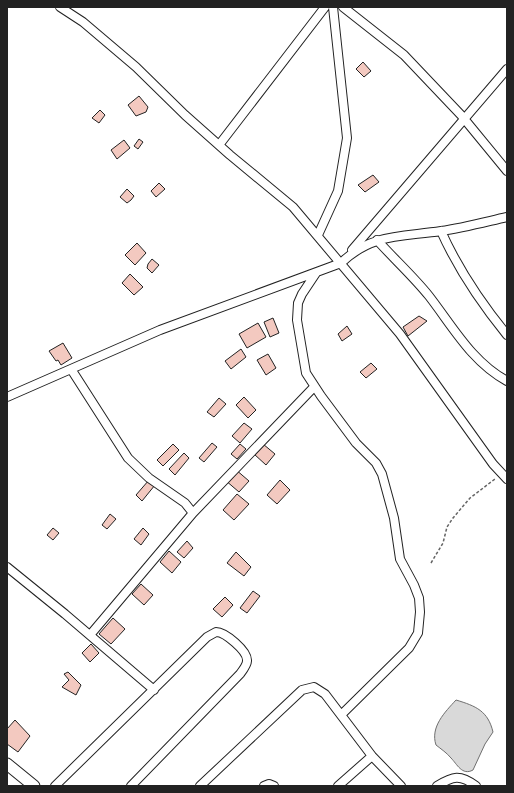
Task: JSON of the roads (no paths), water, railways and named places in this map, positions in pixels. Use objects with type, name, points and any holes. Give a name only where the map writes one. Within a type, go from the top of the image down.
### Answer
[{"type":"street","points":[[60,7],[83,22],[136,67],[219,146],[281,195],[318,235],[400,334],[504,477]]},
{"type":"street","points":[[219,146],[325,7]]},
{"type":"street","points":[[318,235],[338,191],[347,138],[333,7]]},
{"type":"street","points":[[343,7],[404,55],[464,119],[507,171]]},
{"type":"street","points":[[341,263],[507,69]]},
{"type":"street","points":[[7,397],[160,330],[316,274],[341,263],[358,248],[376,240],[392,236],[441,231],[507,217]]},
{"type":"street","points":[[441,231],[453,258],[487,310],[507,335]]},
{"type":"street","points":[[376,240],[429,297],[463,343],[496,375],[507,381]]},
{"type":"street","points":[[316,274],[300,298],[297,320],[306,373],[314,387],[356,443],[376,463],[382,474],[394,518],[400,559],[419,598],[418,633],[408,648],[341,715]]},
{"type":"street","points":[[71,369],[128,458],[149,478],[185,503],[193,513]]},
{"type":"street","points":[[90,635],[193,513],[314,387]]},
{"type":"street","points":[[7,567],[154,690]]},
{"type":"street","points":[[55,786],[207,637],[216,632],[224,633],[244,651],[248,663],[240,674],[131,786]]},
{"type":"street","points":[[200,786],[302,690],[314,687],[325,694],[372,756],[400,786]]},
{"type":"street","points":[[338,786],[372,756]]},
{"type":"street","points":[[7,764],[34,786]]},
{"type":"street","points":[[438,786],[453,778],[460,777],[467,779],[476,786]]},
{"type":"street","points":[[264,786],[269,784],[274,786]]}]
